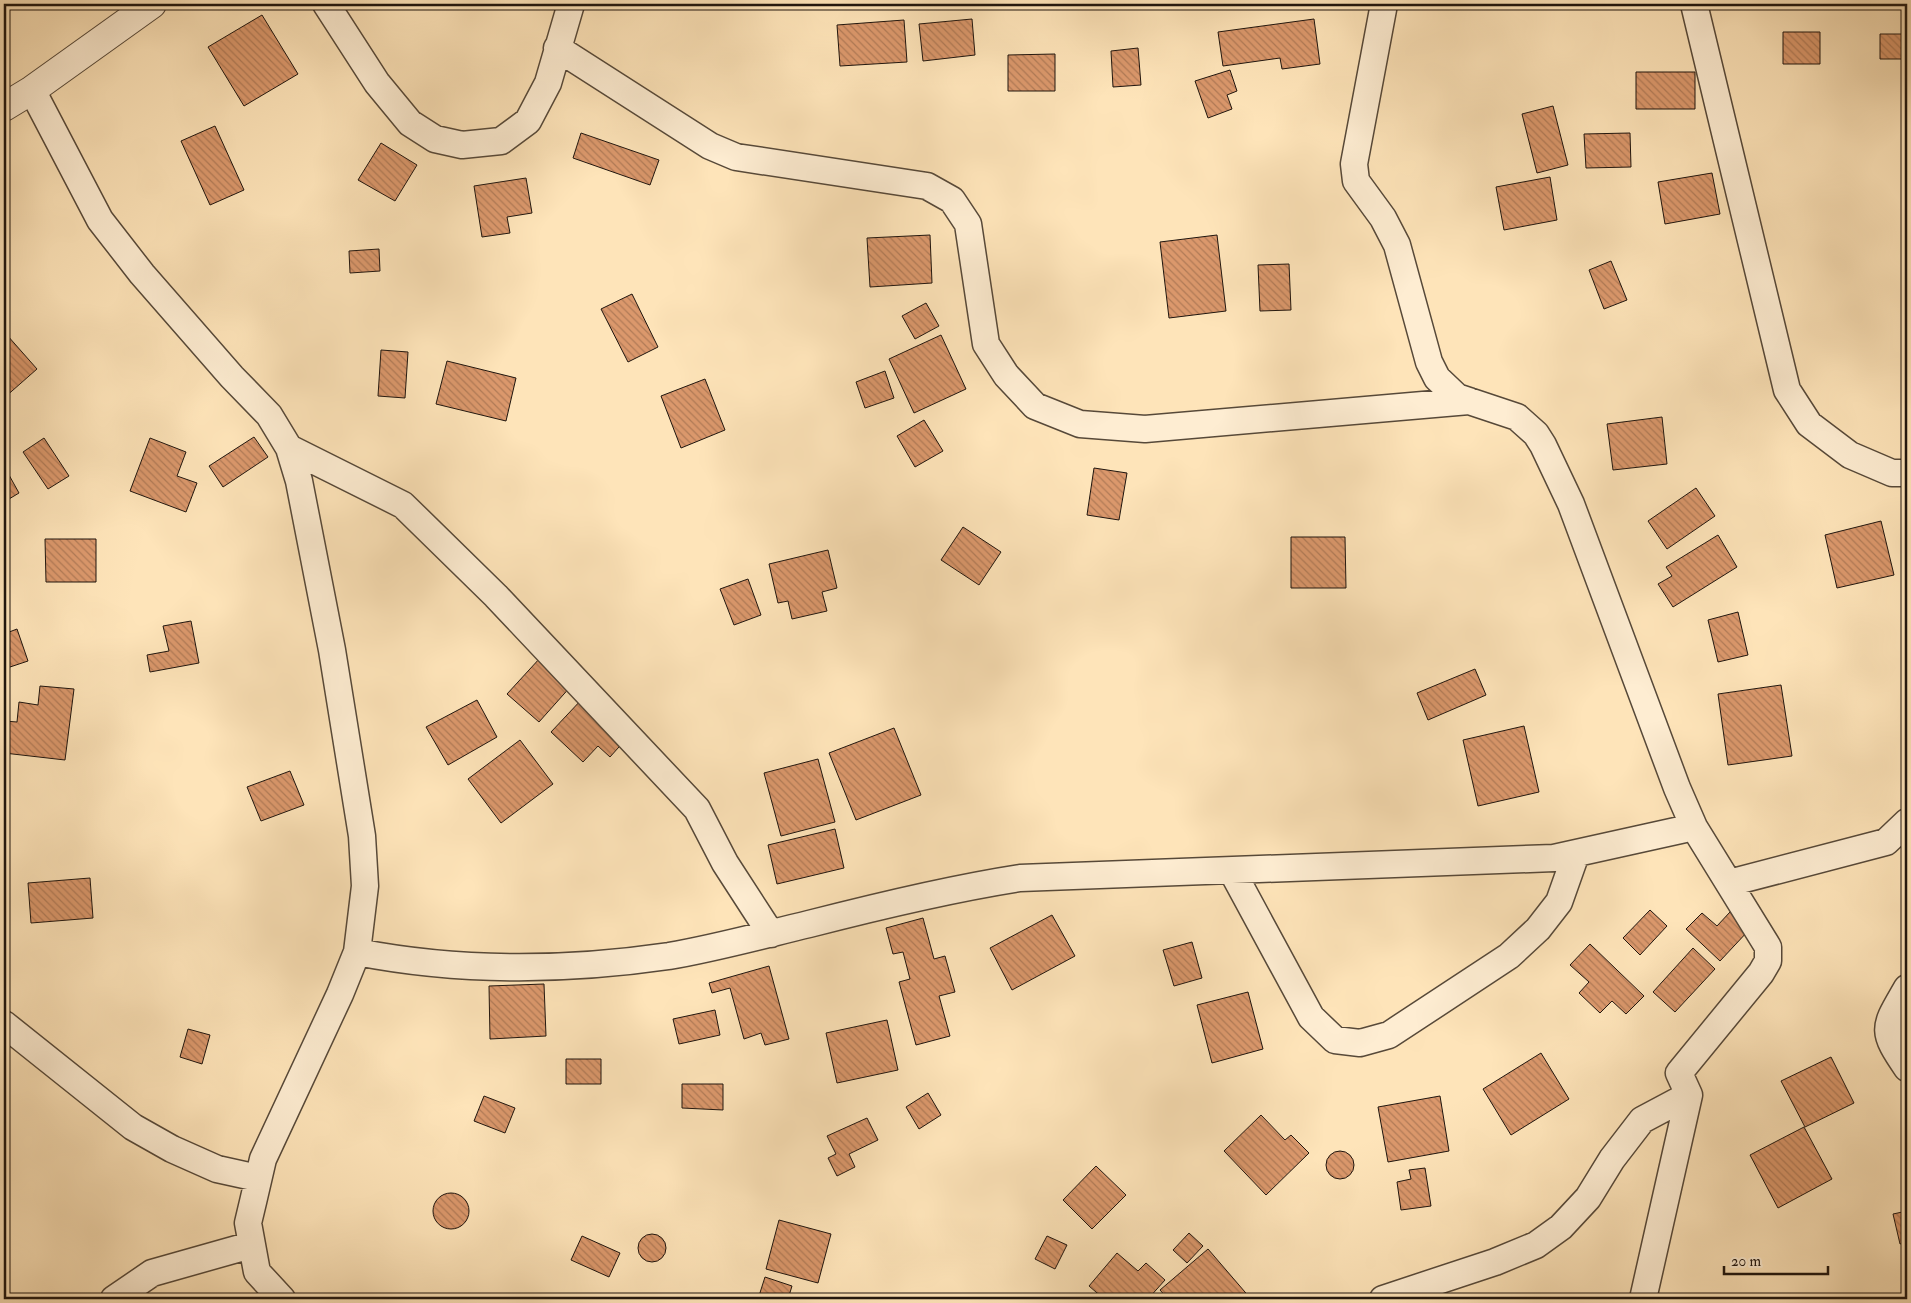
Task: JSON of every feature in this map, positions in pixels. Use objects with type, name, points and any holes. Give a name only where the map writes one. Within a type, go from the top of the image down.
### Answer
[{"type":"street","points":[[4,107],[32,90],[152,4]]},
{"type":"street","points":[[326,4],[377,83],[410,123],[435,140],[462,145],[501,141],[528,121],[548,83],[571,4]]},
{"type":"street","points":[[1384,4],[1354,164],[1356,181],[1382,218],[1397,245],[1430,362],[1437,378],[1457,397],[1517,417],[1536,434],[1543,445],[1571,504],[1677,788],[1694,827],[1768,947],[1768,961],[1761,973],[1679,1074],[1689,1095],[1644,1299]]},
{"type":"street","points":[[1694,4],[1788,390],[1809,424],[1850,455],[1892,473],[1907,474]]},
{"type":"street","points":[[557,48],[710,146],[736,157],[928,186],[952,200],[968,224],[986,344],[1006,375],[1036,406],[1080,424],[1144,429],[1469,401]]},
{"type":"street","points":[[32,90],[100,220],[142,274],[269,415],[289,448],[299,481],[332,650],[362,836],[365,886],[356,952],[340,994],[263,1159],[248,1223],[257,1272],[282,1299]]},
{"type":"street","points":[[289,448],[404,505],[496,596],[697,809],[726,863],[771,934]]},
{"type":"street","points":[[1729,883],[1886,842],[1907,822]]},
{"type":"street","points":[[356,952],[401,961],[451,965],[570,966],[669,956],[771,934],[960,887],[1020,878],[1554,858],[1694,827]]},
{"type":"street","points":[[1232,871],[1311,1017],[1335,1040],[1360,1042],[1389,1035],[1509,956],[1538,929],[1559,902],[1576,854]]},
{"type":"street","points":[[1907,988],[1890,1017],[1887,1031],[1890,1044],[1907,1068]]},
{"type":"street","points":[[4,1024],[133,1127],[172,1149],[217,1168],[258,1178]]},
{"type":"street","points":[[1383,1299],[1495,1262],[1536,1245],[1561,1227],[1588,1198],[1612,1159],[1642,1120],[1689,1095]]},
{"type":"street","points":[[114,1299],[152,1273],[251,1245]]},
{"type":"building","points":[[4,4],[16,4],[17,5],[4,13]]},
{"type":"building","points":[[262,15],[298,74],[244,106],[208,47]]},
{"type":"building","points":[[972,19],[975,55],[923,61],[919,24]]},
{"type":"building","points":[[1314,19],[1320,64],[1282,69],[1280,58],[1223,66],[1218,32]]},
{"type":"building","points":[[904,20],[907,62],[840,66],[837,25]]},
{"type":"building","points":[[1783,32],[1820,32],[1820,64],[1783,64]]},
{"type":"building","points":[[1880,34],[1907,34],[1907,59],[1880,59]]},
{"type":"building","points":[[1138,48],[1141,85],[1113,87],[1111,51]]},
{"type":"building","points":[[1055,54],[1055,91],[1008,91],[1008,55]]},
{"type":"building","points":[[1230,70],[1237,91],[1227,95],[1232,109],[1208,118],[1195,81]]},
{"type":"building","points":[[1636,72],[1695,72],[1695,109],[1636,109]]},
{"type":"building","points":[[1553,106],[1568,165],[1537,173],[1522,114]]},
{"type":"building","points":[[215,126],[244,190],[210,205],[181,141]]},
{"type":"building","points":[[581,133],[659,160],[650,185],[573,158]]},
{"type":"building","points":[[1630,133],[1631,167],[1586,168],[1584,134]]},
{"type":"building","points":[[381,143],[417,165],[395,201],[358,180]]},
{"type":"building","points":[[1712,173],[1720,214],[1665,224],[1658,182]]},
{"type":"building","points":[[1550,177],[1557,220],[1504,230],[1496,187]]},
{"type":"building","points":[[526,178],[532,213],[507,217],[510,233],[482,237],[474,186]]},
{"type":"building","points":[[930,235],[932,283],[870,287],[867,238]]},
{"type":"building","points":[[1217,235],[1226,311],[1169,318],[1160,242]]},
{"type":"building","points":[[379,249],[380,271],[350,273],[349,251]]},
{"type":"building","points":[[1611,261],[1627,300],[1604,309],[1589,270]]},
{"type":"building","points":[[1289,264],[1291,310],[1260,311],[1258,265]]},
{"type":"building","points":[[632,294],[658,347],[628,362],[601,309]]},
{"type":"building","points":[[926,303],[939,326],[915,339],[902,316]]},
{"type":"building","points":[[7,335],[37,369],[4,398],[4,338]]},
{"type":"building","points":[[941,335],[966,389],[914,413],[889,359]]},
{"type":"building","points":[[381,350],[408,352],[405,398],[378,396]]},
{"type":"building","points":[[447,361],[516,378],[506,421],[436,404]]},
{"type":"building","points":[[885,371],[894,398],[865,408],[856,382]]},
{"type":"building","points":[[705,379],[725,430],[681,448],[661,396]]},
{"type":"building","points":[[1662,417],[1667,464],[1613,470],[1607,424]]},
{"type":"building","points":[[924,420],[943,451],[915,467],[897,436]]},
{"type":"building","points":[[254,437],[268,457],[223,487],[209,466]]},
{"type":"building","points":[[44,438],[69,476],[48,489],[23,452]]},
{"type":"building","points":[[150,438],[186,452],[177,476],[197,483],[186,512],[130,491]]},
{"type":"building","points":[[4,466],[19,493],[4,502]]},
{"type":"building","points":[[1094,468],[1127,473],[1119,520],[1087,515]]},
{"type":"building","points":[[1696,488],[1715,516],[1667,549],[1648,521]]},
{"type":"building","points":[[1881,521],[1894,575],[1837,588],[1825,535]]},
{"type":"building","points":[[963,527],[1001,552],[979,585],[941,560]]},
{"type":"building","points":[[1718,535],[1737,567],[1673,607],[1658,584],[1672,576],[1666,567]]},
{"type":"building","points":[[1291,537],[1345,537],[1346,588],[1291,588]]},
{"type":"building","points":[[45,539],[96,539],[96,582],[46,582]]},
{"type":"building","points":[[828,550],[837,588],[822,592],[827,611],[792,619],[788,601],[778,603],[769,564]]},
{"type":"building","points":[[748,579],[761,615],[734,625],[720,589]]},
{"type":"building","points":[[1738,612],[1748,655],[1718,662],[1708,620]]},
{"type":"building","points":[[191,621],[199,663],[150,672],[147,655],[169,651],[163,626]]},
{"type":"building","points":[[17,629],[28,661],[4,669],[4,634]]},
{"type":"building","points":[[540,658],[572,685],[539,722],[507,694]]},
{"type":"building","points":[[1475,669],[1486,695],[1428,720],[1417,693]]},
{"type":"building","points":[[1781,685],[1792,756],[1728,765],[1718,694]]},
{"type":"building","points":[[40,686],[74,689],[65,760],[4,753],[4,721],[17,722],[19,702],[38,705]]},
{"type":"building","points":[[583,698],[627,738],[610,757],[598,746],[583,762],[551,732]]},
{"type":"building","points":[[477,700],[497,737],[448,765],[426,727]]},
{"type":"building","points":[[1524,726],[1539,792],[1478,806],[1463,740]]},
{"type":"building","points":[[894,728],[921,795],[856,820],[829,753]]},
{"type":"building","points":[[520,740],[553,784],[501,823],[468,779]]},
{"type":"building","points":[[818,759],[835,822],[781,836],[764,773]]},
{"type":"building","points":[[290,771],[304,805],[261,821],[247,787]]},
{"type":"building","points":[[835,829],[844,868],[777,884],[768,845]]},
{"type":"building","points":[[90,878],[93,918],[31,923],[28,883]]},
{"type":"building","points":[[1650,910],[1667,926],[1640,955],[1623,938]]},
{"type":"building","points":[[1730,912],[1749,930],[1720,961],[1686,929],[1702,913],[1717,926]]},
{"type":"building","points":[[1052,915],[1075,956],[1012,990],[990,948]]},
{"type":"building","points":[[923,918],[934,959],[945,956],[955,992],[939,996],[950,1036],[916,1045],[899,982],[910,979],[903,952],[893,954],[886,928]]},
{"type":"building","points":[[1192,942],[1202,978],[1174,986],[1163,950]]},
{"type":"building","points":[[1590,944],[1644,996],[1626,1014],[1612,1001],[1600,1013],[1579,993],[1589,982],[1570,965]]},
{"type":"building","points":[[1693,948],[1715,969],[1675,1012],[1653,992]]},
{"type":"building","points":[[769,966],[789,1039],[765,1045],[761,1033],[744,1039],[730,988],[712,993],[709,983]]},
{"type":"building","points":[[544,984],[546,1036],[490,1039],[489,986]]},
{"type":"building","points":[[1248,992],[1263,1049],[1212,1063],[1197,1005]]},
{"type":"building","points":[[715,1010],[720,1035],[679,1044],[673,1019]]},
{"type":"building","points":[[887,1020],[898,1070],[837,1083],[826,1033]]},
{"type":"building","points":[[188,1029],[210,1035],[202,1064],[180,1057]]},
{"type":"building","points":[[1541,1053],[1569,1099],[1511,1135],[1483,1089]]},
{"type":"building","points":[[1831,1057],[1854,1103],[1805,1127],[1781,1081]]},
{"type":"building","points":[[566,1059],[601,1059],[601,1084],[566,1084]]},
{"type":"building","points":[[682,1084],[723,1084],[723,1110],[682,1108]]},
{"type":"building","points":[[928,1093],[941,1115],[919,1129],[906,1107]]},
{"type":"building","points":[[484,1096],[515,1108],[505,1133],[474,1121]]},
{"type":"building","points":[[1440,1096],[1449,1151],[1388,1162],[1378,1107]]},
{"type":"building","points":[[1261,1115],[1285,1140],[1291,1135],[1309,1153],[1266,1195],[1224,1151]]},
{"type":"building","points":[[867,1118],[878,1140],[849,1154],[855,1167],[837,1176],[828,1158],[836,1154],[827,1136]]},
{"type":"building","points":[[1804,1127],[1832,1179],[1778,1208],[1750,1155]]},
{"type":"building","points":[[1340,1151],[1350,1155],[1354,1165],[1350,1175],[1340,1179],[1330,1175],[1326,1165],[1330,1155]]},
{"type":"building","points":[[1096,1166],[1126,1195],[1092,1229],[1063,1200]]},
{"type":"building","points":[[1425,1168],[1431,1206],[1401,1210],[1397,1182],[1411,1179],[1409,1170]]},
{"type":"building","points":[[451,1193],[463,1199],[469,1211],[463,1223],[451,1229],[439,1223],[433,1211],[439,1199]]},
{"type":"building","points":[[1907,1211],[1907,1242],[1900,1244],[1893,1214]]},
{"type":"building","points":[[779,1220],[831,1234],[818,1283],[766,1269]]},
{"type":"building","points":[[1189,1233],[1203,1246],[1187,1263],[1173,1250]]},
{"type":"building","points":[[652,1234],[662,1238],[666,1248],[662,1258],[652,1262],[642,1258],[638,1248],[642,1238]]},
{"type":"building","points":[[582,1236],[620,1253],[609,1277],[571,1260]]},
{"type":"building","points":[[1047,1236],[1067,1245],[1055,1269],[1035,1259]]},
{"type":"building","points":[[1208,1249],[1251,1299],[1168,1299],[1160,1290]]},
{"type":"building","points":[[1117,1253],[1138,1271],[1146,1263],[1165,1280],[1148,1299],[1104,1299],[1089,1286]]},
{"type":"building","points":[[765,1277],[792,1286],[788,1299],[758,1299]]}]
